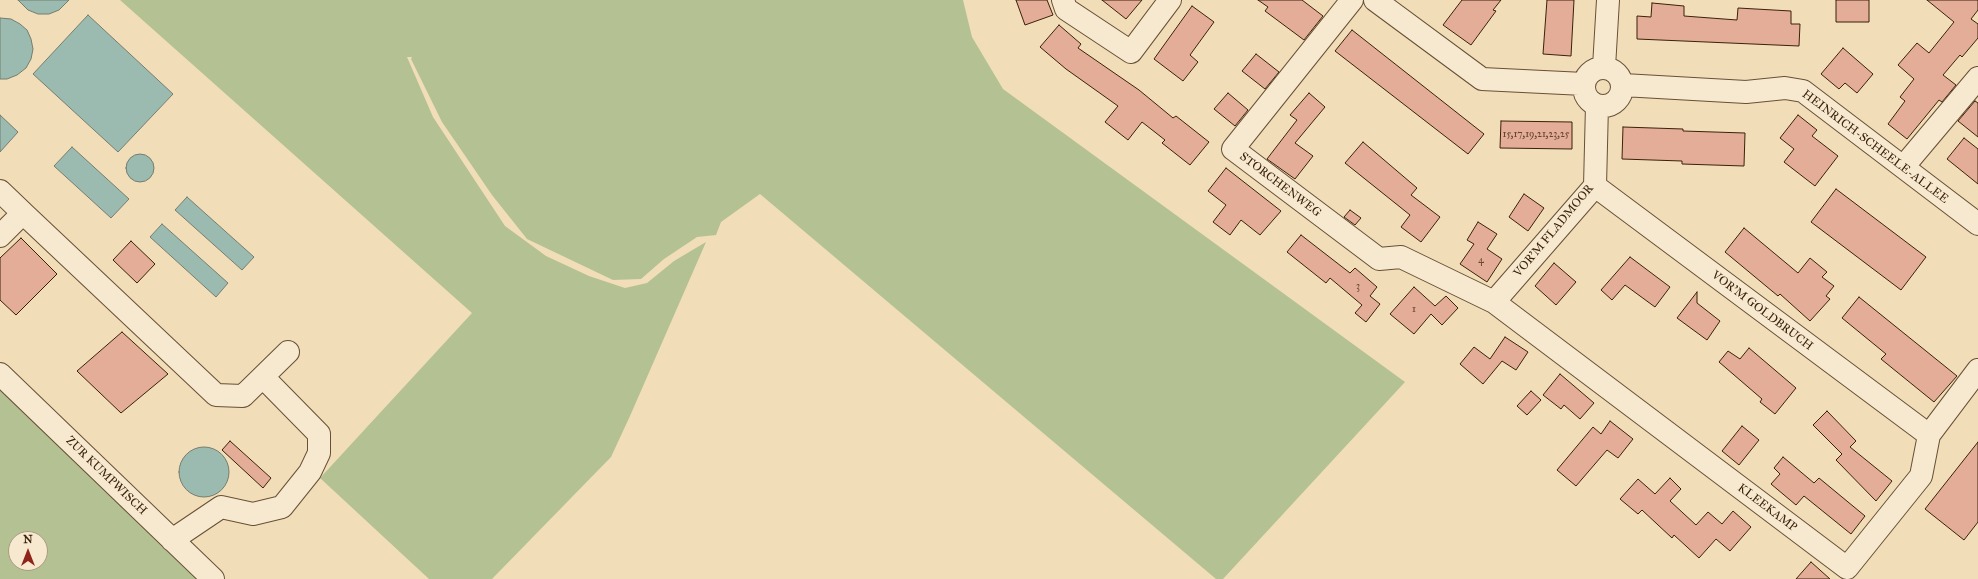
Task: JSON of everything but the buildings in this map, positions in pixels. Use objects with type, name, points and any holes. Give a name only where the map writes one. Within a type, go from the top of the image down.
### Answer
[{"type":"street","points":[[1064,0],[1066,9],[1131,52],[1170,0]]},
{"type":"street","name":"STORCHENWEG","points":[[1352,0],[1233,149],[1379,259],[1401,257],[1494,302]]},
{"type":"street","points":[[1375,0],[1482,80],[1584,84]]},
{"type":"street","points":[[1604,67],[1608,0]]},
{"type":"street","points":[[1604,67],[1616,72],[1623,85],[1622,92],[1616,101],[1610,105],[1597,106],[1590,101],[1585,94],[1584,84],[1590,72],[1604,67]]},
{"type":"street","points":[[1904,166],[1978,78]]},
{"type":"street","name":"HEINRICH-SCHEELE-ALLEE","points":[[1623,85],[1746,92],[1785,88],[1803,91],[1904,166],[1978,224]]},
{"type":"street","name":"VOR'M FLADMOOR","points":[[1494,302],[1596,186],[1597,106]]},
{"type":"street","name":"VOR'M GOLDBRUCH","points":[[1596,186],[1929,435]]},
{"type":"street","points":[[0,191],[216,395],[243,396],[288,352]]},
{"type":"street","points":[[0,236],[23,213]]},
{"type":"street","name":"KLEEKAMP","points":[[1494,302],[1847,568],[1921,476],[1929,435],[1978,370]]},
{"type":"street","name":"ZUR KUMPWISCH","points":[[0,374],[213,579]]},
{"type":"street","points":[[172,540],[221,508],[252,514],[282,507],[310,472],[319,453],[319,434],[263,377]]},
{"type":"green space","points":[[120,0],[963,0],[972,37],[1003,89],[1405,382],[1223,579],[1216,579],[760,194],[721,222],[716,235],[697,237],[664,259],[641,279],[613,280],[527,239],[492,195],[442,122],[411,59],[412,57],[407,57],[433,117],[505,226],[546,256],[589,276],[625,288],[647,283],[674,261],[706,242],[611,457],[492,579],[429,579],[320,478],[472,313]]},
{"type":"green space","points":[[0,382],[206,579],[0,579]]},
{"type":"water","points":[[18,0],[69,0],[59,10],[49,14],[38,14],[28,10]]},
{"type":"water","points":[[88,15],[173,94],[118,152],[33,74]]},
{"type":"water","points":[[0,18],[11,19],[27,30],[33,49],[31,59],[26,68],[17,75],[7,79],[0,79]]},
{"type":"water","points":[[0,115],[18,132],[0,152]]},
{"type":"water","points":[[72,147],[129,199],[111,218],[54,166]]},
{"type":"water","points":[[140,154],[146,155],[150,158],[153,162],[153,174],[150,178],[146,181],[140,182],[134,181],[130,178],[127,174],[126,168],[127,162],[130,158],[134,155]]},
{"type":"water","points":[[187,197],[254,257],[242,270],[175,210]]},
{"type":"water","points":[[162,224],[228,283],[216,297],[150,237]]},
{"type":"water","points":[[199,447],[209,447],[222,454],[229,467],[229,477],[222,490],[209,497],[199,497],[190,493],[183,486],[179,477],[179,467],[183,458],[190,451]]}]
